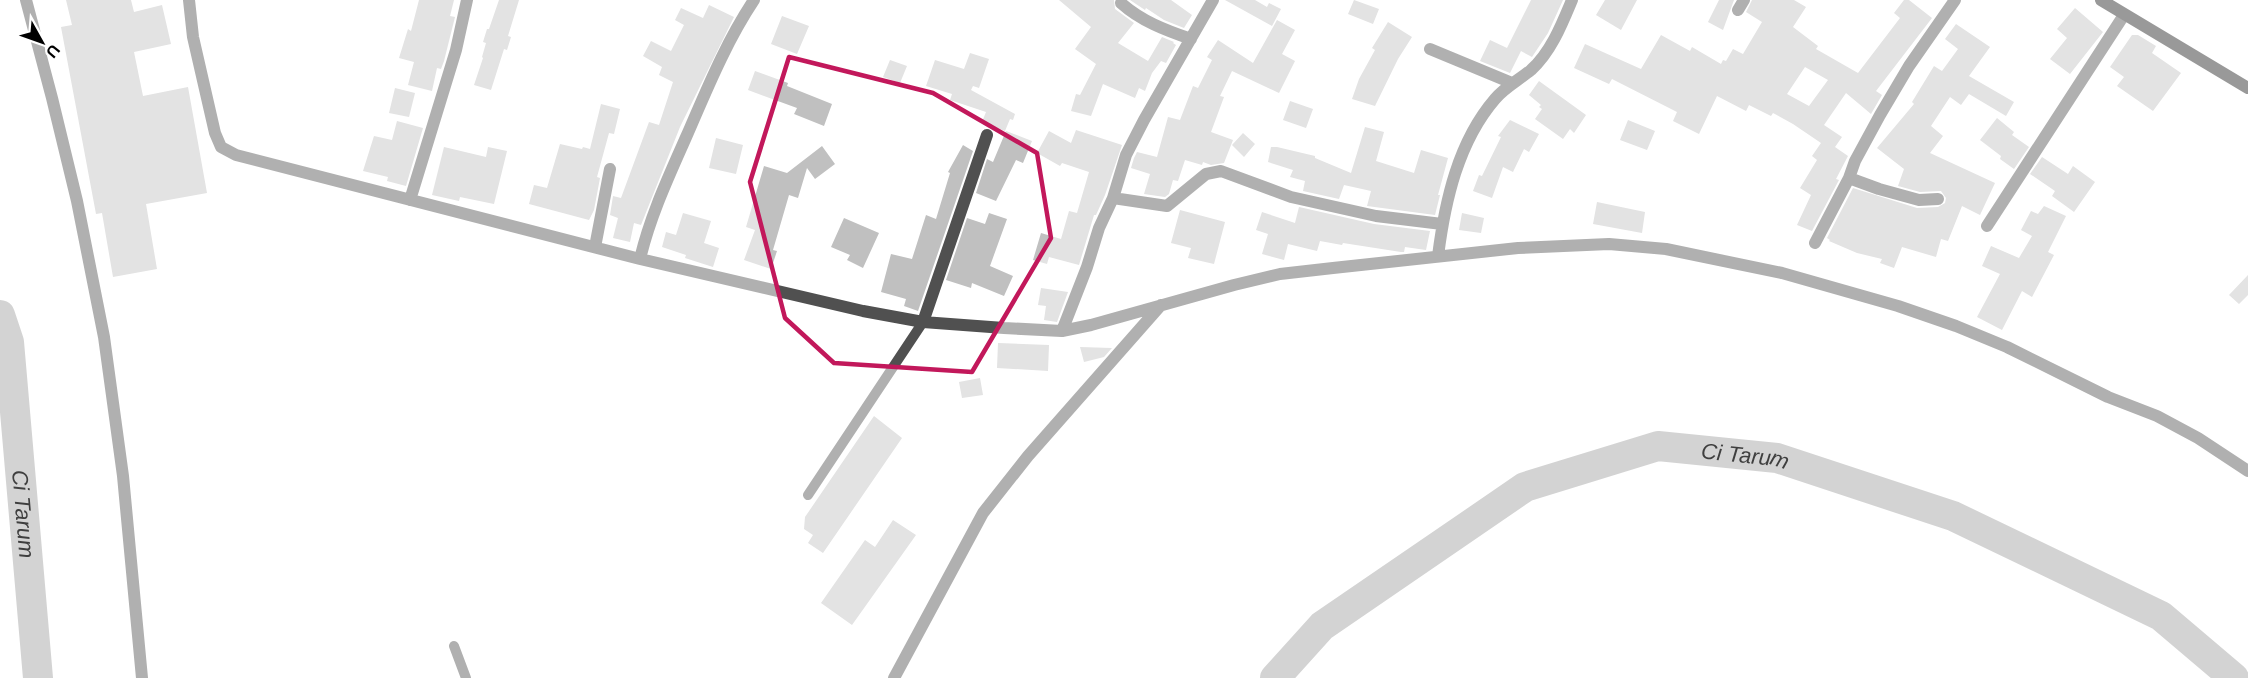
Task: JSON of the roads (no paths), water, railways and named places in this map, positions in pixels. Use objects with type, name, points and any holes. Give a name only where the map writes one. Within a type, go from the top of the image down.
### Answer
[{"type":"main road","points":[[2101,0],[2248,88]]},
{"type":"street","points":[[26,0],[77,201],[104,337],[123,477],[142,678]]},
{"type":"street","points":[[189,0],[193,37],[215,133],[221,147],[236,155],[640,259],[863,311],[923,322],[1062,331],[1280,274],[1518,248],[1609,244],[1666,249],[1782,273],[1898,306],[2007,347],[2108,397],[2157,416],[2198,438],[2248,471]]},
{"type":"street","points":[[410,201],[456,50],[467,0]]},
{"type":"street","points":[[640,259],[659,200],[718,64],[754,0]]},
{"type":"street","points":[[1062,331],[1087,267],[1099,228],[1113,198],[1126,155],[1143,120],[1213,0]]},
{"type":"street","points":[[1438,256],[1442,224],[1455,175],[1466,145],[1496,99],[1512,83],[1531,70],[1545,54],[1572,0]]},
{"type":"street","points":[[1815,243],[1849,178],[1855,161],[1909,66],[1954,0]]},
{"type":"street","points":[[1121,3],[1133,14],[1164,30],[1191,39]]},
{"type":"street","points":[[1987,226],[2124,15]]},
{"type":"street","points":[[1430,49],[1512,83]]},
{"type":"street","points":[[923,322],[987,135]]},
{"type":"street","points":[[595,247],[610,169]]},
{"type":"street","points":[[1113,198],[1167,206],[1202,176],[1210,172],[1221,171],[1291,197],[1376,216],[1442,224]]},
{"type":"street","points":[[1849,178],[1919,200],[1938,199]]},
{"type":"street","points":[[894,678],[983,513],[1028,456],[1162,304]]},
{"type":"lane","points":[[808,495],[923,322]]},
{"type":"lane","points":[[454,646],[466,678]]},
{"type":"waterway","name":"Ci Tarum","points":[[0,315],[9,342],[38,678]]},
{"type":"waterway","name":"Ci Tarum","points":[[1275,678],[1322,626],[1525,487],[1658,446],[1777,458],[1953,516],[2161,616],[2234,678]]}]
